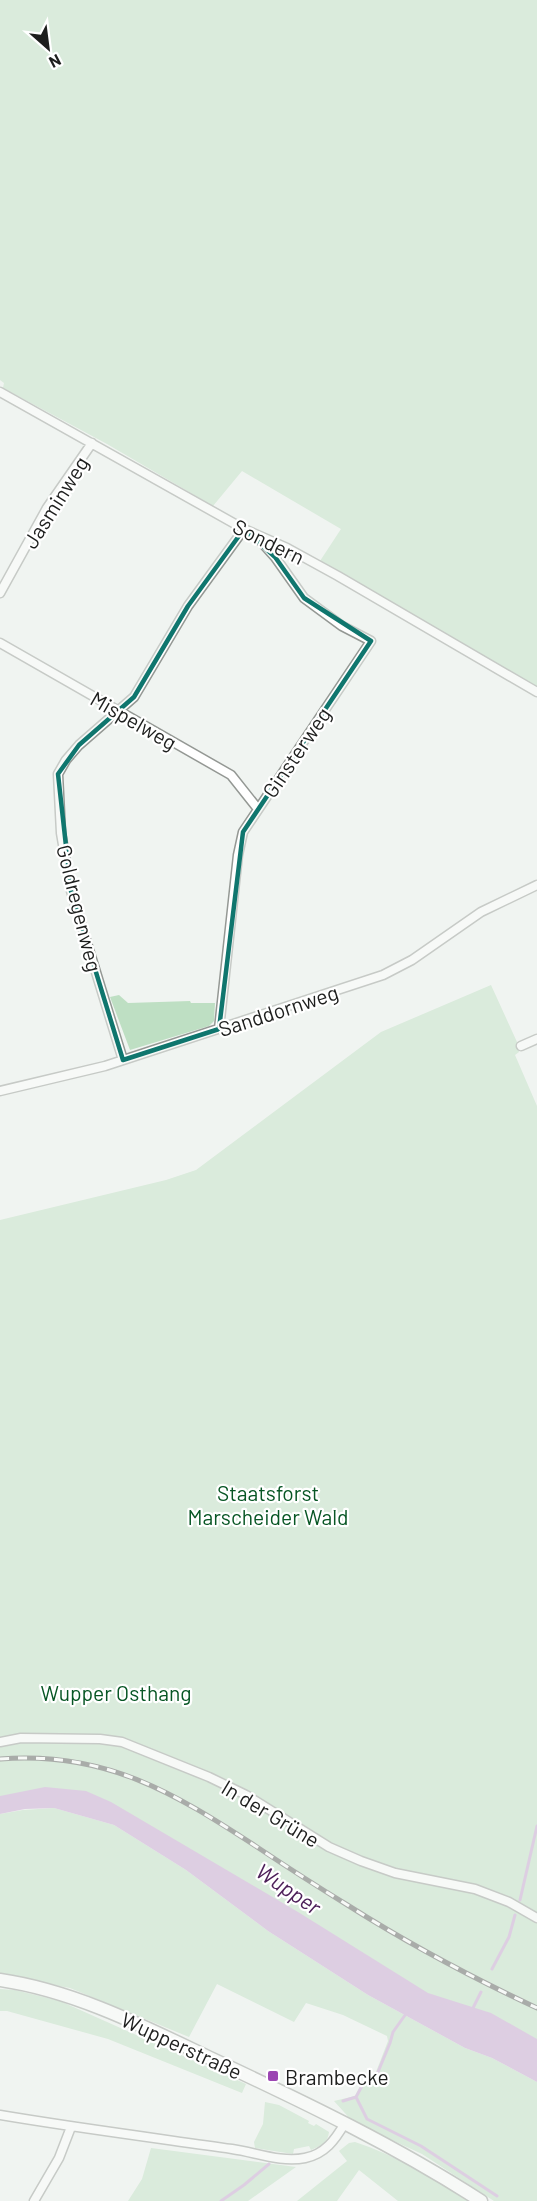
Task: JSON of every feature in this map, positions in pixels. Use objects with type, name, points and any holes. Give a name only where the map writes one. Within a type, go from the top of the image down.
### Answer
[{"type":"main road","name":"Wupperstraße","points":[[0,1980],[39,1988],[105,2011],[193,2050],[345,2123],[428,2167],[481,2201]]},
{"type":"street","name":"Sondern","points":[[0,392],[243,530],[287,548],[338,576],[537,692]]},
{"type":"street","name":"Jasminweg","points":[[0,593],[47,508],[92,443]]},
{"type":"street","name":"Goldregenweg","points":[[123,1060],[71,891],[61,833],[57,774],[71,754],[134,697],[188,606],[243,530]]},
{"type":"street","name":"Ginsterweg","points":[[219,1029],[238,855],[243,832],[370,641],[342,626],[304,598],[275,557],[254,534]]},
{"type":"street","name":"Mispelweg","points":[[0,643],[231,775],[258,809]]},
{"type":"street","name":"Sanddornweg","points":[[0,1091],[105,1066],[383,975],[412,960],[481,912],[537,885]]},
{"type":"street","points":[[521,1046],[537,1039]]},
{"type":"street","name":"In der Grüne","points":[[0,1742],[21,1738],[100,1739],[122,1742],[210,1777],[246,1795],[329,1847],[361,1861],[395,1873],[475,1889],[509,1902],[537,1918]]},
{"type":"street","points":[[0,2115],[277,2157],[303,2158],[324,2149],[335,2140],[345,2123]]},
{"type":"street","points":[[34,2201],[59,2158],[71,2127]]},
{"type":"highlighted area","points":[[244,529],[275,557],[304,598],[371,641],[243,832],[219,1029],[123,1060],[71,891],[58,774],[79,745],[134,697],[188,606]]},
{"type":"green space","points":[[0,0],[537,0],[537,687],[320,561],[341,529],[242,471],[213,506],[107,444],[3,388],[4,383],[0,380]]},
{"type":"green space","name":"Staatsforst Marscheider Wald","points":[[491,985],[517,1042],[519,1052],[515,1055],[537,1106],[537,2062],[114,1815],[0,1801],[0,1220],[166,1180],[196,1170],[381,1032]]},
{"type":"green space","points":[[119,995],[128,1003],[190,1001],[191,1003],[215,1003],[214,1021],[209,1026],[130,1050],[110,997]]},
{"type":"green space","points":[[54,1808],[114,1825],[186,1870],[268,1931],[368,1995],[465,2048],[492,2058],[537,2082],[537,2201],[494,2201],[422,2154],[353,2122],[334,2101],[355,2096],[361,2084],[376,2072],[388,2041],[387,2036],[343,2015],[306,2003],[294,2022],[217,1984],[189,2037],[70,1988],[0,1975],[0,1814]]},
{"type":"green space","points":[[0,1989],[15,1990],[60,2001],[246,2084],[242,2093],[108,2039],[0,2011]]},
{"type":"green space","points":[[265,2102],[279,2105],[309,2121],[308,2123],[314,2126],[316,2124],[329,2132],[327,2139],[311,2150],[309,2146],[294,2149],[293,2154],[255,2148],[254,2142],[263,2124]]},
{"type":"green space","points":[[355,2142],[414,2168],[469,2201],[398,2201],[359,2170],[337,2201],[297,2201],[347,2161],[339,2151],[349,2143]]},
{"type":"green space","points":[[151,2148],[296,2167],[248,2201],[128,2201],[142,2179]]},
{"type":"shaded area","points":[[45,1787],[86,1791],[111,1802],[298,1912],[428,1993],[491,2013],[537,2039],[537,2082],[492,2058],[465,2048],[368,1995],[268,1931],[186,1870],[114,1825],[54,1808],[25,1809],[0,1814],[0,1796]]},
{"type":"waterway","points":[[520,1900],[537,1826]]},
{"type":"waterway","points":[[492,1969],[509,1937],[515,1915]]},
{"type":"waterway","points":[[472,2010],[481,1992]]},
{"type":"waterway","points":[[343,2101],[356,2097],[362,2086],[378,2072],[393,2032],[408,2011]]},
{"type":"waterway","points":[[356,2097],[367,2119],[421,2146],[497,2196]]},
{"type":"waterway","points":[[221,2201],[269,2164]]},
{"type":"railway","points":[[0,1759],[38,1758],[73,1762],[136,1779],[196,1809],[395,1934],[465,1973],[537,2008]]},
{"type":"place","name":"Brambecke","points":[[273,2076]]},
{"type":"park label","name":"Wupper Osthang","points":[[116,1692]]},
{"type":"water label","name":"Wupper","points":[[289,1888]]}]
